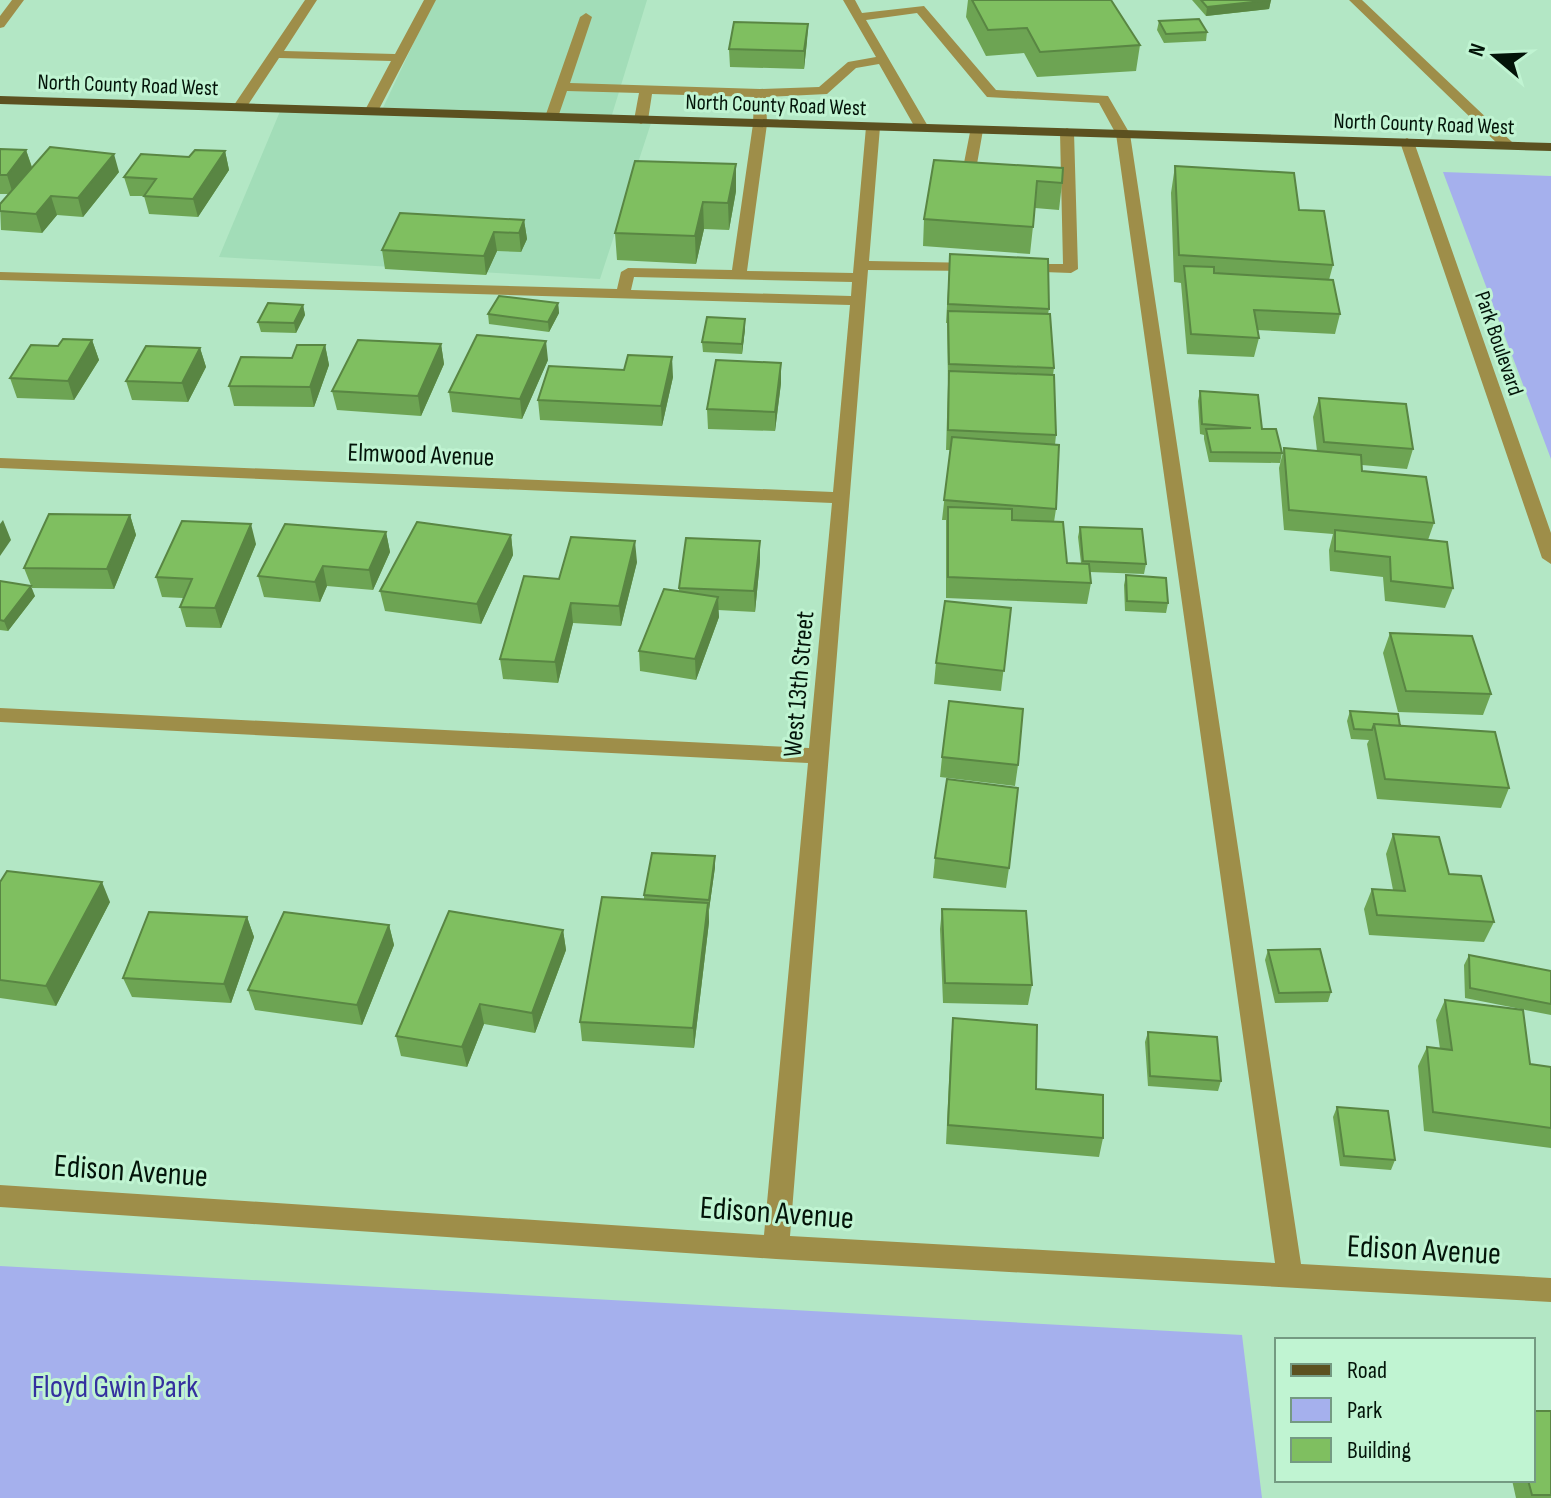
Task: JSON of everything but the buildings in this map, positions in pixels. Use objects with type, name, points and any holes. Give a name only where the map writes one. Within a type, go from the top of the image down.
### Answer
[{"type":"main road","name":"North County Road West","points":[[0,100],[1551,147]]},
{"type":"street","points":[[0,24],[18,0]]},
{"type":"street","points":[[239,108],[311,0]]},
{"type":"street","points":[[371,112],[430,0]]},
{"type":"street","points":[[849,0],[922,128]]},
{"type":"street","points":[[1355,0],[1507,145]]},
{"type":"street","points":[[858,17],[919,4],[992,94],[1103,99],[1123,134],[1290,1276]]},
{"type":"street","points":[[552,117],[586,17]]},
{"type":"street","points":[[275,54],[400,58]]},
{"type":"street","points":[[562,87],[760,93],[822,91],[852,65],[883,60]]},
{"type":"street","points":[[641,120],[646,89]]},
{"type":"street","points":[[739,275],[760,124],[760,93]]},
{"type":"street","name":"West 13th Street","points":[[776,1247],[873,127]]},
{"type":"street","points":[[976,130],[970,168],[1012,170]]},
{"type":"street","points":[[623,294],[628,272],[739,275],[1071,269],[1061,172],[1067,132]]},
{"type":"street","name":"Park Boulevard","points":[[1407,142],[1551,558]]},
{"type":"street","points":[[0,276],[857,301]]},
{"type":"street","name":"Elmwood Avenue","points":[[0,463],[840,498]]},
{"type":"street","points":[[0,715],[818,756]]},
{"type":"street","name":"Edison Avenue","points":[[0,1196],[776,1247],[1551,1290]]},
{"type":"shaded area","points":[[434,0],[647,0],[611,118],[652,120],[600,279],[219,257],[281,109],[381,112]]},
{"type":"green space","points":[[1443,172],[1551,176],[1551,459]]},
{"type":"green space","name":"Floyd Gwin Park","points":[[0,1266],[1242,1335],[1262,1498],[0,1498]]}]
